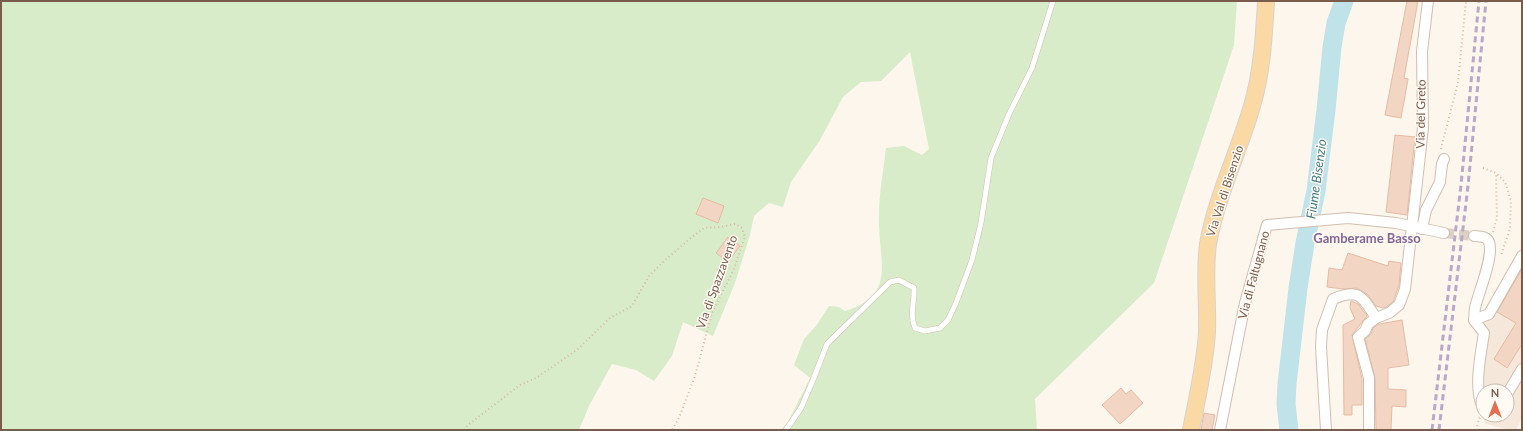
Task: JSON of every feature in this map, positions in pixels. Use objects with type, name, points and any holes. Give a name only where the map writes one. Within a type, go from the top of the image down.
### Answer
[{"type":"main road","name":"Via Val di Bisenzio","points":[[1191,430],[1204,360],[1207,332],[1206,268],[1209,243],[1217,212],[1253,104],[1260,68],[1266,1]]},
{"type":"street","name":"Via del Greto","points":[[1417,228],[1423,127],[1422,51],[1428,1]]},
{"type":"street","points":[[1369,430],[1369,378],[1358,337],[1365,331],[1368,324],[1376,318],[1389,313],[1399,305],[1405,289],[1417,228],[1440,182],[1444,159]]},
{"type":"street","name":"Via di Faltugnano","points":[[1220,430],[1245,302],[1267,225],[1348,218],[1396,223],[1444,233]]},
{"type":"street","points":[[1474,236],[1486,238],[1489,243],[1489,261],[1475,307],[1474,320],[1484,333],[1477,383]]},
{"type":"street","points":[[1474,320],[1489,314],[1522,256]]},
{"type":"street","points":[[1326,430],[1321,347],[1322,330],[1333,300],[1346,294],[1356,294],[1364,300],[1376,318]]},
{"type":"street","points":[[1514,383],[1522,369]]},
{"type":"lane","points":[[786,430],[801,408],[827,344],[890,282],[899,280],[914,288],[915,296],[912,320],[915,328],[925,330],[940,328],[948,320],[972,260],[981,223],[991,158],[1009,114],[1032,68],[1053,1]]},
{"type":"path","points":[[1444,159],[1441,156],[1441,150],[1458,82],[1466,1]]},
{"type":"path","points":[[1486,238],[1493,232],[1497,218],[1496,174]]},
{"type":"path","name":"Via di Spazzavento","points":[[464,430],[468,424],[520,385],[536,378],[578,349],[610,318],[632,306],[649,276],[664,260],[692,237],[704,228],[735,224],[742,228],[745,237],[733,271],[712,314],[695,376],[679,418],[672,430]]},
{"type":"shaded area","points":[[1522,245],[1522,418],[1516,430],[1510,430],[1485,423],[1515,423],[1515,383],[1475,383],[1475,404],[1474,402],[1477,338]]},
{"type":"green space","points":[[1,1],[1237,1],[1234,45],[1154,283],[1035,399],[1037,430],[781,430],[788,422],[810,378],[794,365],[804,339],[816,326],[829,306],[839,307],[845,311],[861,305],[872,297],[878,288],[882,266],[879,206],[886,148],[904,146],[922,155],[929,149],[910,52],[881,81],[861,82],[843,97],[820,140],[791,182],[783,207],[769,203],[754,216],[750,235],[735,283],[713,336],[683,322],[672,356],[654,381],[636,370],[612,364],[589,406],[579,430],[1,430]]},
{"type":"building","points":[[1407,1],[1418,1],[1404,78],[1408,79],[1401,118],[1385,115]]},
{"type":"building","points":[[1395,135],[1415,137],[1407,215],[1386,212]]},
{"type":"building","points":[[703,198],[724,206],[718,223],[696,214]]},
{"type":"building","points":[[728,237],[740,246],[728,262],[716,253]]},
{"type":"building","points":[[1348,253],[1388,266],[1389,261],[1401,263],[1399,285],[1393,302],[1383,308],[1376,306],[1367,294],[1357,288],[1343,289],[1327,287],[1329,268],[1342,270]]},
{"type":"building","points":[[1522,269],[1522,344],[1507,368],[1494,359],[1516,323],[1497,312]]},
{"type":"building","points":[[1351,301],[1358,304],[1367,316],[1352,335],[1362,379],[1362,405],[1352,405],[1352,415],[1344,415],[1343,325],[1355,319],[1350,308]]},
{"type":"building","points":[[1402,320],[1409,365],[1388,368],[1388,389],[1406,390],[1406,407],[1392,406],[1391,430],[1376,430],[1375,378],[1365,339],[1371,334],[1373,328],[1379,324]]},
{"type":"building","points":[[1121,388],[1126,394],[1131,390],[1143,403],[1120,424],[1102,405]]},
{"type":"building","points":[[1204,413],[1215,415],[1212,430],[1201,430]]},
{"type":"waterway","name":"Fiume Bisenzio","points":[[1289,430],[1286,404],[1287,384],[1298,288],[1305,243],[1316,191],[1332,47],[1336,23],[1344,1]]},
{"type":"tunnel","points":[[1444,233],[1474,236]]},
{"type":"railway","points":[[1432,430],[1461,185],[1479,1]]},
{"type":"railway","points":[[1439,430],[1468,186],[1486,1]]},
{"type":"district","name":"Gamberame Basso","points":[[1367,238]]}]
